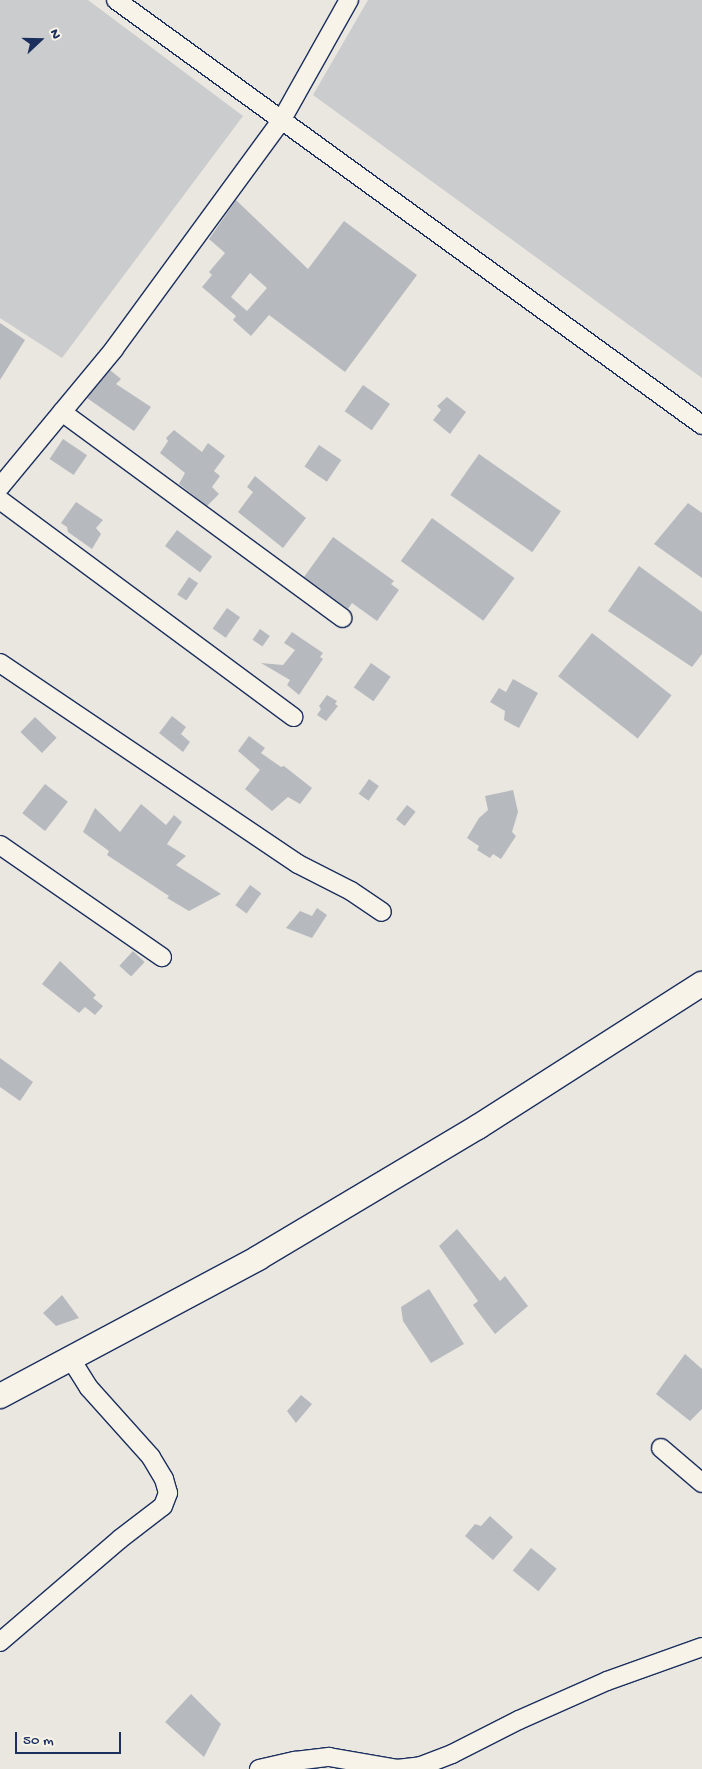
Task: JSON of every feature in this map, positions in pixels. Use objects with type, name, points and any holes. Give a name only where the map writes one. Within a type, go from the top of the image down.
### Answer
[{"type":"street","points":[[116,0],[281,121],[505,280],[702,425]]},
{"type":"street","points":[[0,487],[114,349],[281,121],[349,0]]},
{"type":"street","points":[[62,412],[342,618]]},
{"type":"street","points":[[0,500],[294,717]]},
{"type":"street","points":[[0,663],[298,864],[351,891],[382,912]]},
{"type":"street","points":[[0,845],[162,957]]},
{"type":"street","points":[[0,1396],[258,1258],[461,1138],[702,984]]},
{"type":"street","points":[[0,1642],[105,1551],[163,1506],[168,1493],[164,1479],[151,1457],[89,1388],[71,1359]]},
{"type":"street","points":[[661,1448],[702,1483]]},
{"type":"street","points":[[259,1769],[295,1761],[329,1757],[397,1768],[421,1766],[452,1754],[519,1720],[607,1681],[702,1647]]},
{"type":"shaded area","points":[[0,0],[88,0],[243,116],[62,358],[0,318]]},
{"type":"shaded area","points":[[368,0],[702,0],[702,378],[313,95]]},
{"type":"building","points":[[236,200],[308,269],[344,221],[417,275],[345,372],[269,315],[251,336],[233,320],[236,316],[202,287],[212,275],[209,272],[225,253],[209,239]],"holes":[[[250,273],[267,288],[247,311],[231,297]]]},
{"type":"building","points":[[0,323],[25,340],[0,380]]},
{"type":"building","points":[[110,370],[121,379],[116,384],[151,407],[134,431],[87,398]]},
{"type":"building","points":[[363,385],[390,404],[372,430],[345,411]]},
{"type":"building","points":[[447,397],[466,412],[450,434],[433,420],[441,410],[437,406]]},
{"type":"building","points":[[174,430],[202,452],[208,443],[225,456],[214,471],[220,476],[212,487],[219,494],[207,506],[179,484],[185,473],[160,453],[168,441],[166,438]]},
{"type":"building","points":[[63,439],[87,455],[74,475],[50,459]]},
{"type":"building","points":[[319,445],[341,460],[327,482],[304,467]]},
{"type":"building","points":[[479,454],[561,511],[532,552],[450,495]]},
{"type":"building","points":[[255,476],[306,518],[283,548],[238,512],[253,492],[247,487]]},
{"type":"building","points":[[76,502],[103,520],[96,528],[101,534],[92,549],[68,532],[67,527],[61,523]]},
{"type":"building","points":[[688,503],[702,513],[702,578],[654,544]]},
{"type":"building","points":[[432,518],[515,578],[483,621],[401,561]]},
{"type":"building","points":[[177,530],[212,556],[200,572],[165,546]]},
{"type":"building","points":[[333,537],[394,581],[391,584],[399,590],[377,621],[352,603],[348,609],[304,577]]},
{"type":"building","points":[[639,566],[702,612],[702,654],[692,667],[608,611]]},
{"type":"building","points":[[189,577],[198,583],[186,601],[177,594]]},
{"type":"building","points":[[227,608],[240,617],[226,638],[213,628]]},
{"type":"building","points":[[260,629],[270,636],[262,647],[253,640]]},
{"type":"building","points":[[292,632],[323,653],[320,657],[323,659],[299,695],[287,685],[290,680],[261,663],[283,665],[295,650],[284,643]]},
{"type":"building","points":[[592,633],[672,695],[638,739],[558,676]]},
{"type":"building","points":[[371,663],[391,677],[373,701],[354,688]]},
{"type":"building","points":[[513,679],[538,693],[519,728],[504,720],[505,711],[490,702],[499,688],[506,692]]},
{"type":"building","points":[[327,695],[337,701],[335,704],[338,706],[326,721],[317,715],[321,709],[319,706]]},
{"type":"building","points":[[172,716],[186,727],[181,734],[190,742],[183,752],[159,733]]},
{"type":"building","points":[[35,717],[57,738],[42,753],[20,732]]},
{"type":"building","points":[[249,736],[265,748],[261,753],[281,767],[284,766],[312,788],[300,804],[288,797],[272,811],[245,789],[260,770],[238,751]]},
{"type":"building","points":[[369,779],[379,786],[369,801],[359,794]]},
{"type":"building","points":[[45,784],[68,802],[45,831],[22,813]]},
{"type":"building","points":[[513,790],[518,812],[512,832],[516,836],[501,859],[493,854],[490,858],[477,850],[479,846],[467,838],[479,818],[488,810],[485,796]]},
{"type":"building","points":[[141,804],[166,825],[174,815],[182,822],[167,844],[186,856],[176,865],[221,894],[189,911],[167,898],[169,896],[107,855],[109,851],[83,832],[95,808],[120,832]]},
{"type":"building","points":[[407,805],[416,812],[405,826],[396,819]]},
{"type":"building","points":[[250,885],[261,893],[247,913],[235,905]]},
{"type":"building","points":[[317,908],[327,915],[312,938],[286,928],[300,911],[312,916]]},
{"type":"building","points":[[133,951],[145,962],[131,977],[119,966]]},
{"type":"building","points":[[60,961],[96,995],[93,998],[103,1006],[95,1015],[85,1007],[79,1013],[42,984]]},
{"type":"building","points":[[0,1058],[33,1082],[20,1101],[0,1087]]},
{"type":"building","points":[[457,1229],[500,1281],[505,1276],[528,1306],[495,1334],[473,1305],[478,1301],[439,1246]]},
{"type":"building","points":[[429,1289],[464,1344],[431,1363],[403,1321],[401,1307]]},
{"type":"building","points":[[62,1295],[79,1318],[56,1326],[43,1313]]},
{"type":"building","points":[[685,1354],[702,1369],[702,1409],[690,1421],[656,1394]]},
{"type":"building","points":[[301,1395],[312,1404],[296,1423],[287,1411]]},
{"type":"building","points":[[490,1516],[513,1537],[493,1560],[465,1536],[475,1524],[481,1526]]},
{"type":"building","points":[[531,1548],[557,1569],[538,1591],[513,1571]]},
{"type":"building","points":[[191,1694],[221,1724],[204,1757],[165,1722]]}]
